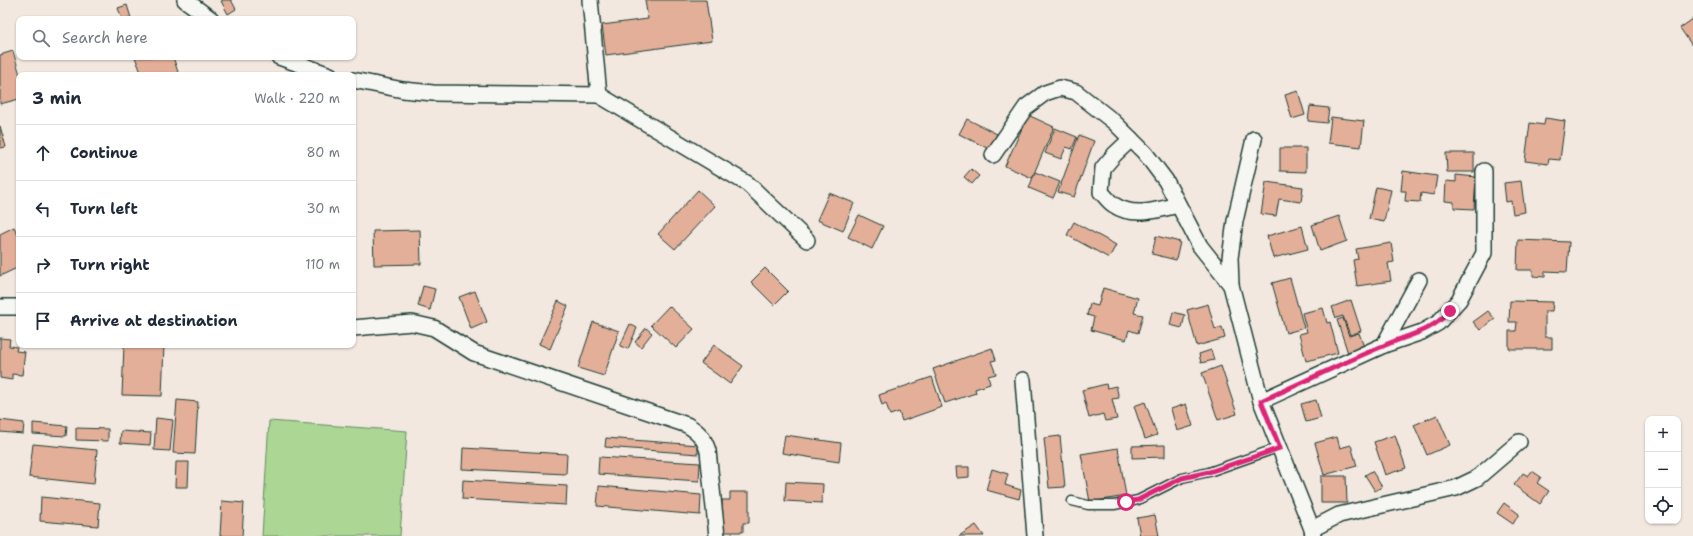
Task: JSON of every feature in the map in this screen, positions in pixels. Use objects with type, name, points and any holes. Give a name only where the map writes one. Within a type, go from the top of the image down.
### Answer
[{"type":"street","points":[[185,0],[207,16]]},
{"type":"street","points":[[590,0],[599,95]]},
{"type":"street","points":[[288,60],[322,72]]},
{"type":"street","points":[[356,81],[404,90],[433,93],[599,95],[748,184],[807,240]]},
{"type":"street","points":[[994,155],[1026,107],[1045,93],[1060,88],[1076,92],[1114,122],[1145,153],[1166,181],[1200,246],[1231,285]]},
{"type":"street","points":[[1132,139],[1115,154],[1104,168],[1101,192],[1114,206],[1137,213],[1160,210],[1178,205]]},
{"type":"street","points":[[1254,139],[1235,221],[1230,258],[1231,285],[1261,401],[1313,532],[1339,515],[1456,488],[1477,478],[1519,442]]},
{"type":"street","points":[[1261,401],[1384,345],[1422,332],[1438,324],[1459,300],[1484,253],[1484,171]]},
{"type":"street","points":[[1384,345],[1419,280]]},
{"type":"street","points":[[0,307],[16,308]]},
{"type":"street","points":[[356,328],[412,323],[434,328],[474,353],[687,425],[697,431],[705,440],[708,451],[717,536]]},
{"type":"street","points":[[1023,380],[1036,536]]},
{"type":"lane","points":[[1072,501],[1088,505],[1114,505],[1138,500],[1182,478],[1209,472],[1280,448]]},
{"type":"green space","points":[[269,421],[407,431],[400,536],[262,536]]},
{"type":"building","points":[[231,0],[236,9],[228,14],[221,1]]},
{"type":"building","points":[[645,0],[706,0],[712,41],[606,55],[602,25],[648,19]]},
{"type":"building","points":[[127,5],[130,16],[121,16],[118,8]]},
{"type":"building","points":[[1693,19],[1693,47],[1680,28]]},
{"type":"building","points":[[13,51],[19,72],[16,72],[16,100],[0,104],[0,55]]},
{"type":"building","points":[[136,60],[174,60],[178,72],[141,72]]},
{"type":"building","points":[[1298,91],[1305,115],[1292,119],[1285,95]]},
{"type":"building","points":[[1310,106],[1329,108],[1327,123],[1308,121]]},
{"type":"building","points":[[1028,115],[1054,127],[1032,178],[1005,166]]},
{"type":"building","points":[[1331,117],[1364,121],[1361,147],[1328,143]]},
{"type":"building","points":[[1545,118],[1565,121],[1560,160],[1549,159],[1548,164],[1525,161],[1530,123],[1544,125]]},
{"type":"building","points":[[967,119],[997,134],[989,149],[959,134]]},
{"type":"building","points":[[0,126],[6,147],[0,148]]},
{"type":"building","points":[[1055,128],[1077,137],[1072,149],[1066,147],[1061,159],[1045,153]]},
{"type":"building","points":[[1079,135],[1094,141],[1074,197],[1058,192]]},
{"type":"building","points":[[1280,148],[1306,148],[1306,172],[1280,171]]},
{"type":"building","points":[[1446,153],[1474,153],[1474,172],[1447,172]]},
{"type":"building","points":[[971,169],[979,176],[972,184],[964,177]]},
{"type":"building","points":[[1403,171],[1437,176],[1434,195],[1421,193],[1420,202],[1405,201],[1406,191],[1401,191]]},
{"type":"building","points":[[1035,172],[1060,182],[1053,198],[1029,188]]},
{"type":"building","points":[[1456,175],[1476,177],[1474,209],[1454,208],[1454,202],[1445,201],[1446,181],[1456,182]]},
{"type":"building","points":[[1521,181],[1525,212],[1513,214],[1511,201],[1506,202],[1504,183]]},
{"type":"building","points":[[1266,182],[1303,187],[1301,202],[1279,199],[1276,216],[1261,214]]},
{"type":"building","points":[[1376,187],[1391,190],[1384,222],[1369,219]]},
{"type":"building","points":[[698,190],[715,206],[675,249],[658,234]]},
{"type":"building","points":[[829,193],[854,203],[843,231],[817,220]]},
{"type":"building","points":[[859,215],[883,226],[872,249],[848,237]]},
{"type":"building","points":[[1339,216],[1347,241],[1320,251],[1312,225]]},
{"type":"building","points":[[1074,222],[1116,245],[1109,258],[1067,235]]},
{"type":"building","points":[[1302,226],[1308,249],[1273,258],[1267,236]]},
{"type":"building","points":[[14,227],[16,231],[16,268],[0,276],[0,234]]},
{"type":"building","points":[[420,230],[421,264],[374,265],[373,231]]},
{"type":"building","points":[[1156,236],[1180,242],[1176,260],[1152,254]]},
{"type":"building","points":[[1518,240],[1569,242],[1567,272],[1545,271],[1545,277],[1533,276],[1533,270],[1517,270]]},
{"type":"building","points":[[1391,243],[1394,262],[1388,263],[1391,281],[1357,286],[1353,260],[1358,259],[1356,249]]},
{"type":"building","points":[[765,268],[788,291],[774,305],[751,282]]},
{"type":"building","points":[[1290,278],[1304,328],[1286,333],[1272,283]]},
{"type":"building","points":[[423,286],[435,289],[430,310],[418,306]]},
{"type":"building","points":[[1103,288],[1138,298],[1134,313],[1143,315],[1138,333],[1129,330],[1126,340],[1091,330],[1094,317],[1087,315],[1090,304],[1098,306]]},
{"type":"building","points":[[475,291],[487,322],[471,329],[459,297]]},
{"type":"building","points":[[1351,300],[1361,331],[1350,335],[1343,316],[1336,318],[1332,307]]},
{"type":"building","points":[[558,301],[568,306],[550,349],[539,344]]},
{"type":"building","points":[[1510,301],[1553,302],[1552,311],[1545,311],[1545,337],[1552,337],[1552,349],[1509,349],[1509,331],[1516,331],[1517,322],[1509,322]]},
{"type":"building","points":[[1208,304],[1215,329],[1222,327],[1225,338],[1197,346],[1187,310]]},
{"type":"building","points":[[669,306],[694,329],[676,348],[651,325]]},
{"type":"building","points":[[1323,308],[1327,323],[1330,322],[1338,353],[1306,361],[1299,334],[1307,332],[1302,313]]},
{"type":"building","points":[[1488,311],[1495,319],[1480,330],[1473,322]]},
{"type":"building","points":[[1173,312],[1185,315],[1182,328],[1170,325]]},
{"type":"building","points":[[1343,318],[1349,336],[1359,333],[1364,347],[1348,353],[1337,320]]},
{"type":"building","points":[[593,322],[619,331],[604,376],[578,368]]},
{"type":"building","points":[[630,324],[637,328],[628,349],[620,346]]},
{"type":"building","points":[[646,328],[652,333],[641,347],[635,342]]},
{"type":"building","points":[[0,338],[10,339],[9,346],[16,347],[16,351],[25,352],[22,375],[12,374],[12,380],[0,378]]},
{"type":"building","points":[[714,345],[743,366],[730,384],[701,363]]},
{"type":"building","points":[[124,348],[164,348],[162,396],[122,395]]},
{"type":"building","points":[[992,348],[996,360],[991,361],[996,374],[988,376],[990,384],[975,389],[976,393],[945,403],[933,369]]},
{"type":"building","points":[[1211,350],[1214,360],[1201,363],[1199,354]]},
{"type":"building","points":[[1221,366],[1237,414],[1218,420],[1202,373]]},
{"type":"building","points":[[932,377],[942,407],[902,421],[899,412],[890,415],[886,403],[882,405],[879,395]]},
{"type":"building","points":[[1106,384],[1107,388],[1116,386],[1119,398],[1112,399],[1117,419],[1105,421],[1103,414],[1089,418],[1082,390]]},
{"type":"building","points":[[177,400],[198,402],[195,454],[173,453]]},
{"type":"building","points":[[1316,400],[1321,418],[1306,422],[1301,404]]},
{"type":"building","points":[[1145,402],[1157,435],[1145,439],[1134,406]]},
{"type":"building","points":[[1186,404],[1193,426],[1177,431],[1171,409]]},
{"type":"building","points":[[1437,415],[1450,445],[1427,455],[1414,425]]},
{"type":"building","points":[[156,418],[173,420],[170,451],[154,450]]},
{"type":"building","points":[[0,420],[24,423],[23,434],[0,432]]},
{"type":"building","points":[[33,423],[67,426],[66,436],[33,434]]},
{"type":"building","points":[[76,428],[108,429],[108,441],[76,440]]},
{"type":"building","points":[[121,431],[151,433],[150,445],[120,443]]},
{"type":"building","points":[[785,435],[841,443],[839,462],[782,453]]},
{"type":"building","points":[[1395,435],[1406,468],[1385,475],[1374,442]]},
{"type":"building","points":[[1060,436],[1065,487],[1049,488],[1044,438]]},
{"type":"building","points":[[1337,437],[1340,448],[1351,445],[1357,466],[1324,475],[1315,443]]},
{"type":"building","points":[[606,438],[698,445],[698,454],[605,447]]},
{"type":"building","points":[[33,444],[97,450],[94,484],[29,477]]},
{"type":"building","points":[[1165,445],[1165,457],[1132,458],[1132,446]]},
{"type":"building","points":[[463,448],[567,454],[566,474],[462,469]]},
{"type":"building","points":[[1118,448],[1126,496],[1090,502],[1081,454]]},
{"type":"building","points":[[599,457],[700,463],[699,481],[598,474]]},
{"type":"building","points":[[176,462],[189,462],[188,487],[175,487]]},
{"type":"building","points":[[956,467],[969,467],[969,477],[957,478]]},
{"type":"building","points":[[992,469],[1008,474],[1005,485],[1021,490],[1019,499],[986,490]]},
{"type":"building","points":[[1372,471],[1382,487],[1375,491],[1365,475]]},
{"type":"building","points":[[1532,471],[1541,477],[1537,483],[1549,491],[1540,504],[1514,485],[1523,473],[1528,476]]},
{"type":"building","points":[[1321,476],[1346,476],[1347,503],[1321,503]]},
{"type":"building","points":[[463,480],[567,486],[566,505],[462,499]]},
{"type":"building","points":[[786,482],[823,484],[822,503],[785,501]]},
{"type":"building","points":[[599,486],[701,495],[700,515],[597,506]]},
{"type":"building","points":[[730,492],[749,492],[749,523],[743,523],[743,532],[723,532],[722,500],[730,500]]},
{"type":"building","points":[[41,497],[100,503],[98,526],[40,521]]},
{"type":"building","points":[[222,501],[244,503],[242,536],[220,536]]},
{"type":"building","points":[[1504,503],[1519,514],[1513,524],[1497,513]]},
{"type":"building","points":[[1155,515],[1159,536],[1140,536],[1137,518]]},
{"type":"building","points":[[976,525],[984,536],[959,536]]},
{"type":"route","points":[[1126,502],[1138,500],[1161,487],[1182,478],[1209,472],[1280,448],[1261,401],[1384,345],[1422,332],[1438,324],[1450,311]]}]
